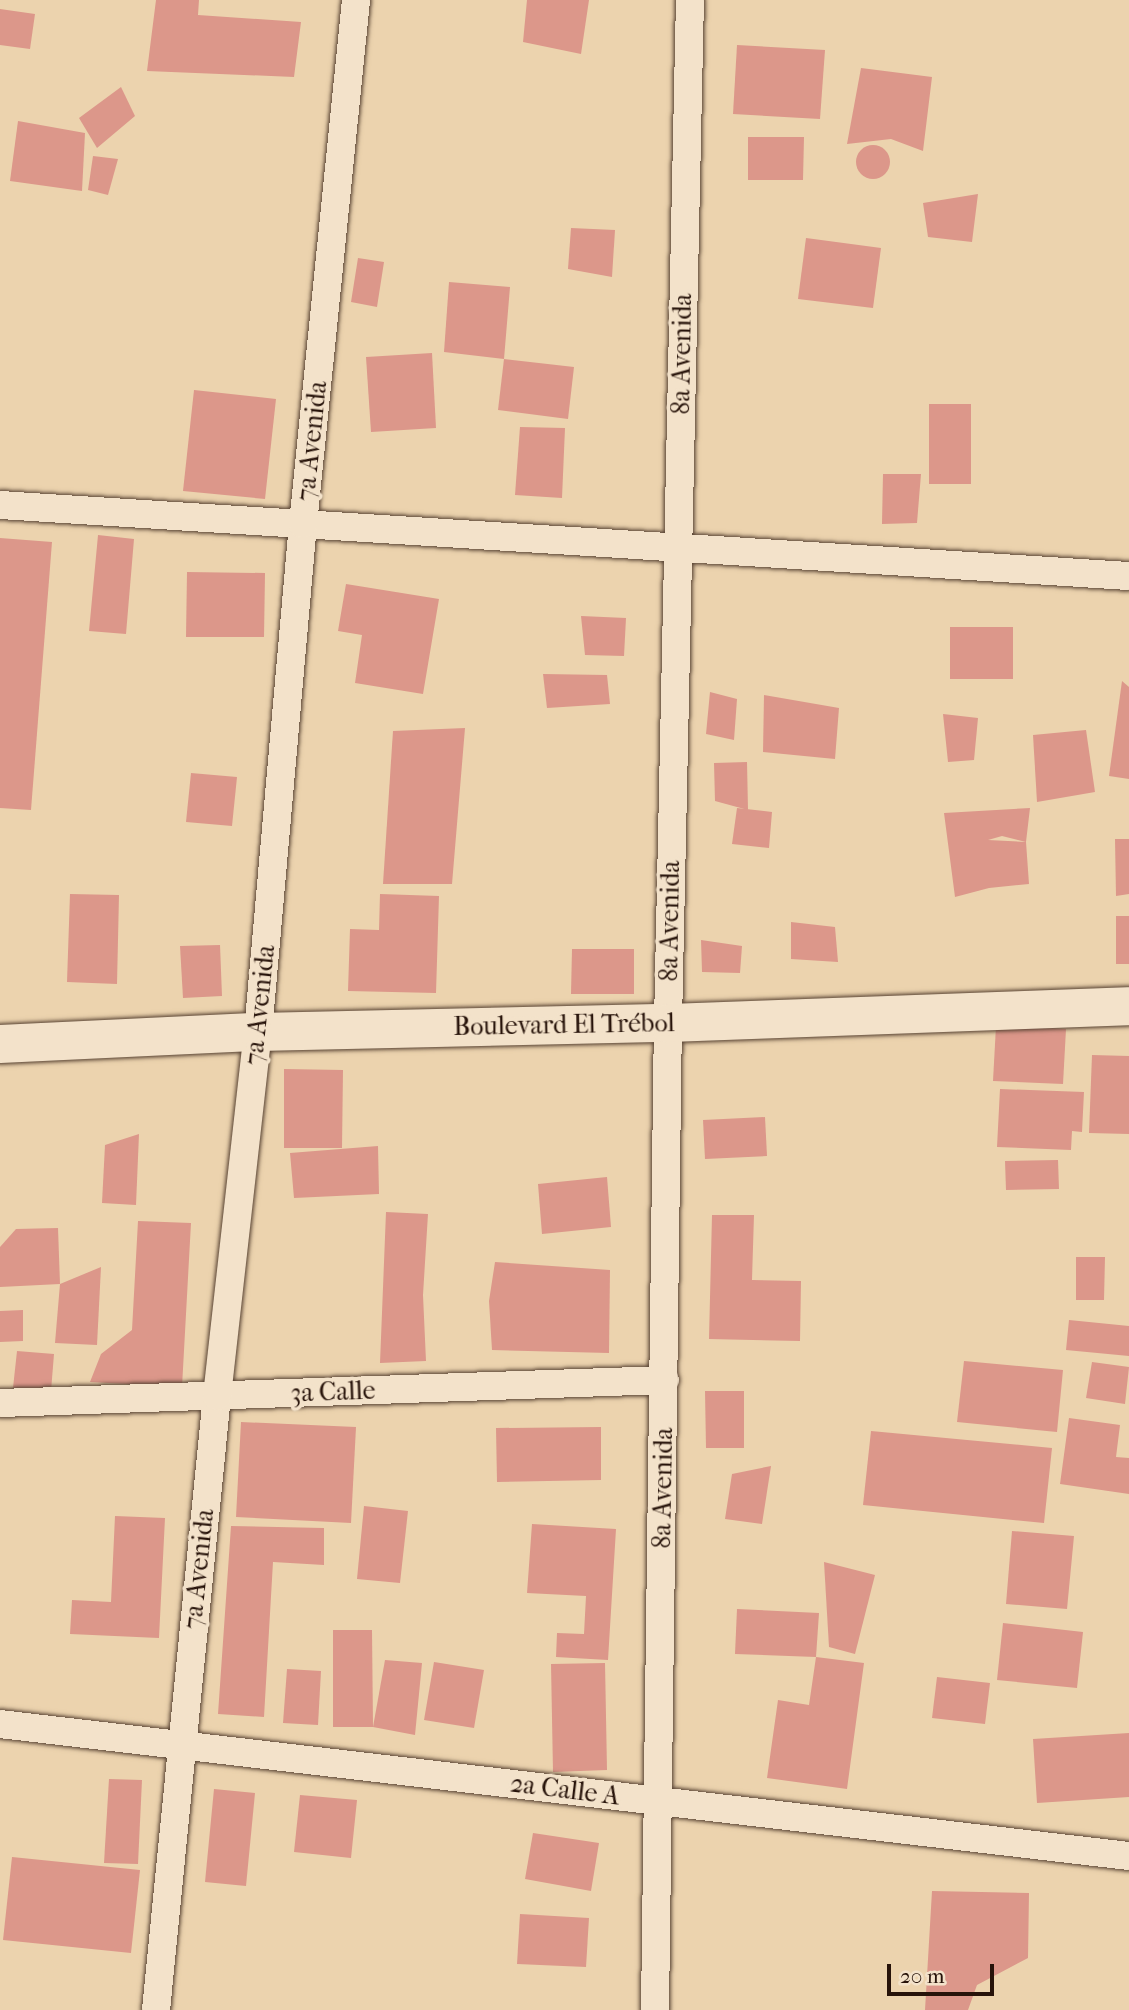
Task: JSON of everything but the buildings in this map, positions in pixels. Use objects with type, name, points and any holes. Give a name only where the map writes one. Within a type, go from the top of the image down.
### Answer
[{"type":"main road","name":"Boulevard El Trébol","points":[[0,1044],[258,1032],[668,1023],[1129,1006]]},
{"type":"street","name":"7a Avenida","points":[[156,2010],[216,1396],[258,1032],[303,524],[356,0]]},
{"type":"street","name":"8a Avenida","points":[[655,2010],[668,1023],[690,0]]},
{"type":"street","points":[[0,505],[1129,576]]},
{"type":"street","name":"3a Calle","points":[[0,1403],[665,1380]]},
{"type":"street","name":"2a Calle A","points":[[0,1724],[1129,1856]]}]
